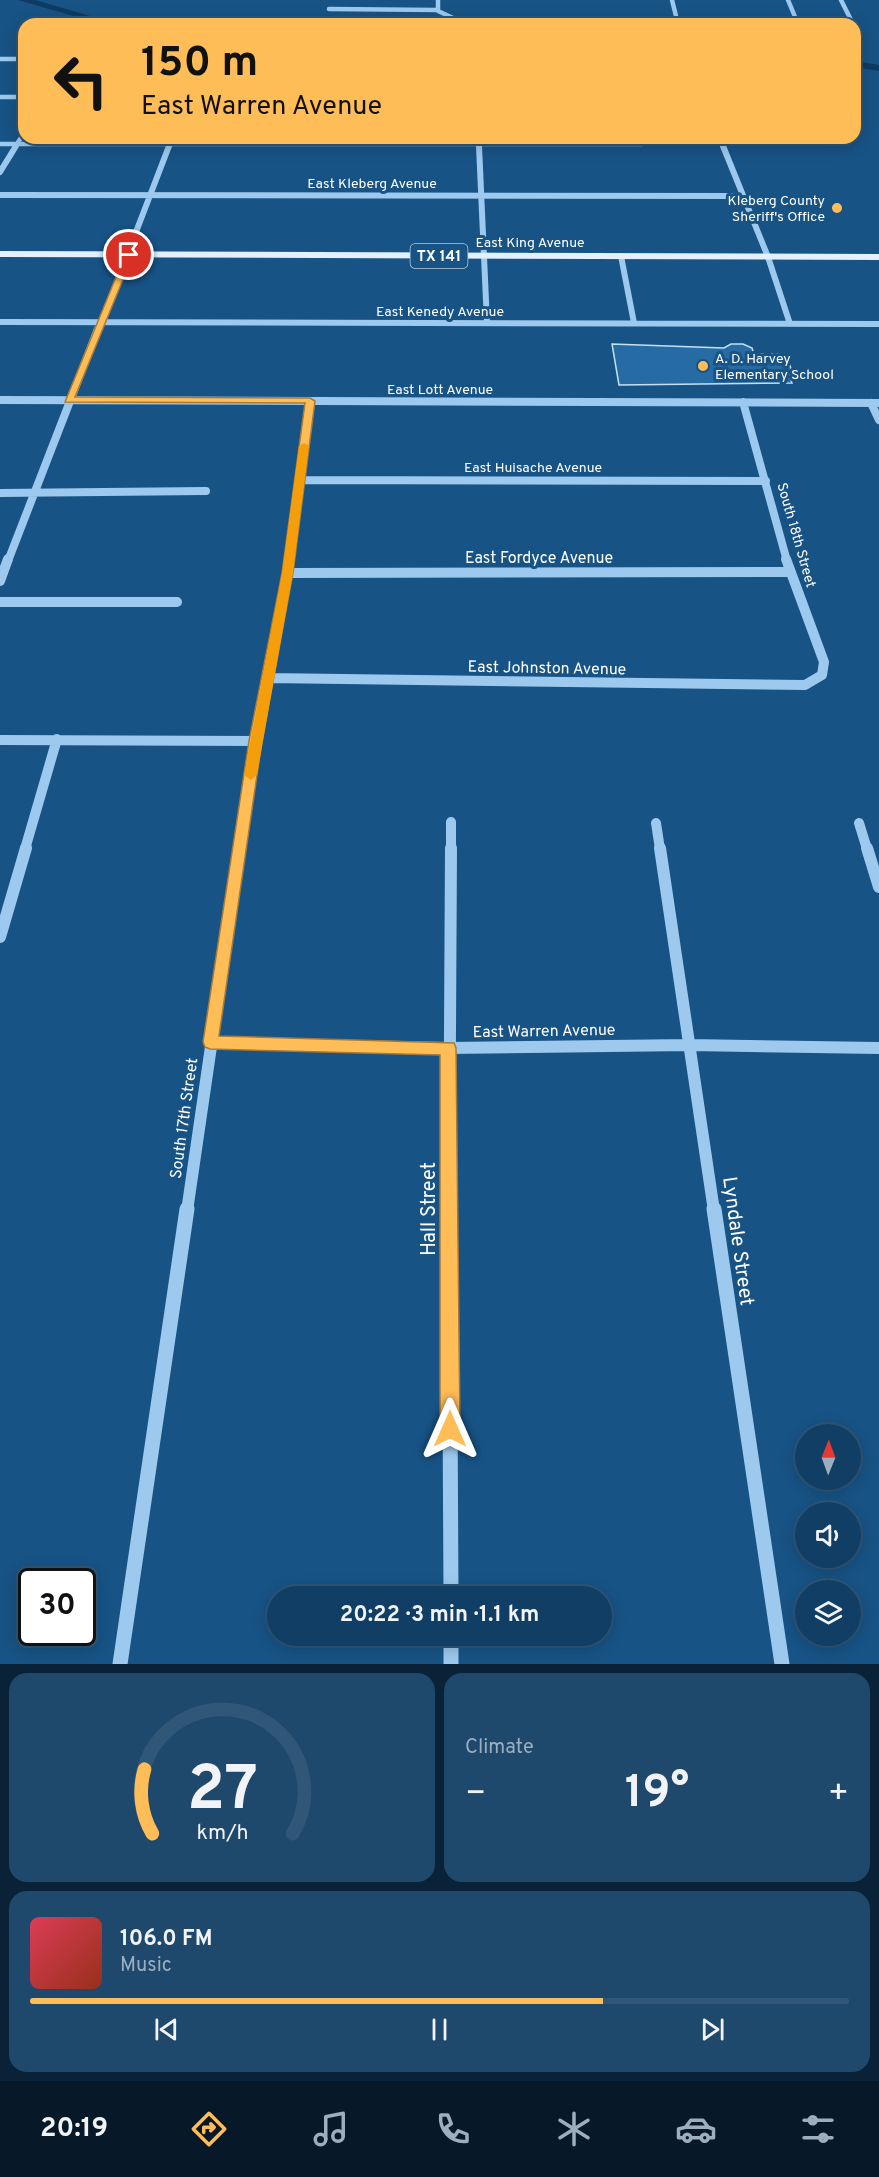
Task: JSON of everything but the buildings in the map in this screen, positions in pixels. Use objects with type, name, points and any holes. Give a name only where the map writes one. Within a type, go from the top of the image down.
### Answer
[{"type":"main road","name":"East King Avenue","points":[[0,254],[879,257]]},
{"type":"street","points":[[437,10],[438,0]]},
{"type":"street","points":[[672,0],[677,18]]},
{"type":"street","points":[[788,0],[796,18]]},
{"type":"street","points":[[841,0],[850,18]]},
{"type":"street","points":[[329,9],[437,10],[454,18]]},
{"type":"street","points":[[0,59],[18,59]]},
{"type":"street","points":[[0,97],[18,97]]},
{"type":"street","points":[[0,144],[18,144]]},
{"type":"street","points":[[0,172],[18,144]]},
{"type":"street","points":[[0,581],[69,400],[129,255],[170,144]]},
{"type":"street","points":[[479,144],[487,323]]},
{"type":"street","points":[[722,144],[768,257],[790,324]]},
{"type":"street","name":"East Kleberg Avenue","points":[[0,195],[743,196]]},
{"type":"street","points":[[621,256],[634,323]]},
{"type":"street","name":"East Kenedy Avenue","points":[[0,322],[879,324]]},
{"type":"street","name":"East Lott Avenue","points":[[0,399],[875,403]]},
{"type":"street","name":"South 17th Street","points":[[120,1664],[256,741],[288,573],[310,401]]},
{"type":"street","name":"South 18th Street","points":[[743,402],[790,572],[824,662],[822,675]]},
{"type":"street","points":[[875,403],[879,420]]},
{"type":"street","name":"East Huisache Avenue","points":[[300,480],[766,481]]},
{"type":"street","points":[[0,493],[206,491]]},
{"type":"street","name":"East Fordyce Avenue","points":[[288,573],[790,572]]},
{"type":"street","points":[[0,602],[177,602]]},
{"type":"street","name":"East Johnston Avenue","points":[[268,678],[805,685],[822,675]]},
{"type":"street","points":[[0,937],[3,915],[57,739]]},
{"type":"street","points":[[0,740],[256,741]]},
{"type":"street","name":"Hall Street","points":[[451,822],[448,1048],[451,1586]]},
{"type":"street","name":"Lyndale Street","points":[[656,823],[782,1664]]},
{"type":"street","points":[[860,823],[879,887]]},
{"type":"street","name":"East Warren Avenue","points":[[210,1042],[448,1048],[690,1045],[879,1048]]},
{"type":"street","points":[[451,1646],[451,1664]]},
{"type":"waterway","points":[[23,0],[90,18]]},
{"type":"waterway","points":[[861,65],[879,68]]},
{"type":"slow traffic","points":[[251,775],[288,573],[304,446]]},
{"type":"place","name":"Kleberg County Sheriff's Office","points":[[837,208]]},
{"type":"place","name":"A. D. Harvey Elementary School","points":[[703,366]]},
{"type":"route","points":[[129,255],[69,400],[310,401],[288,573],[256,741],[210,1042],[448,1048],[450,1429]]}]
